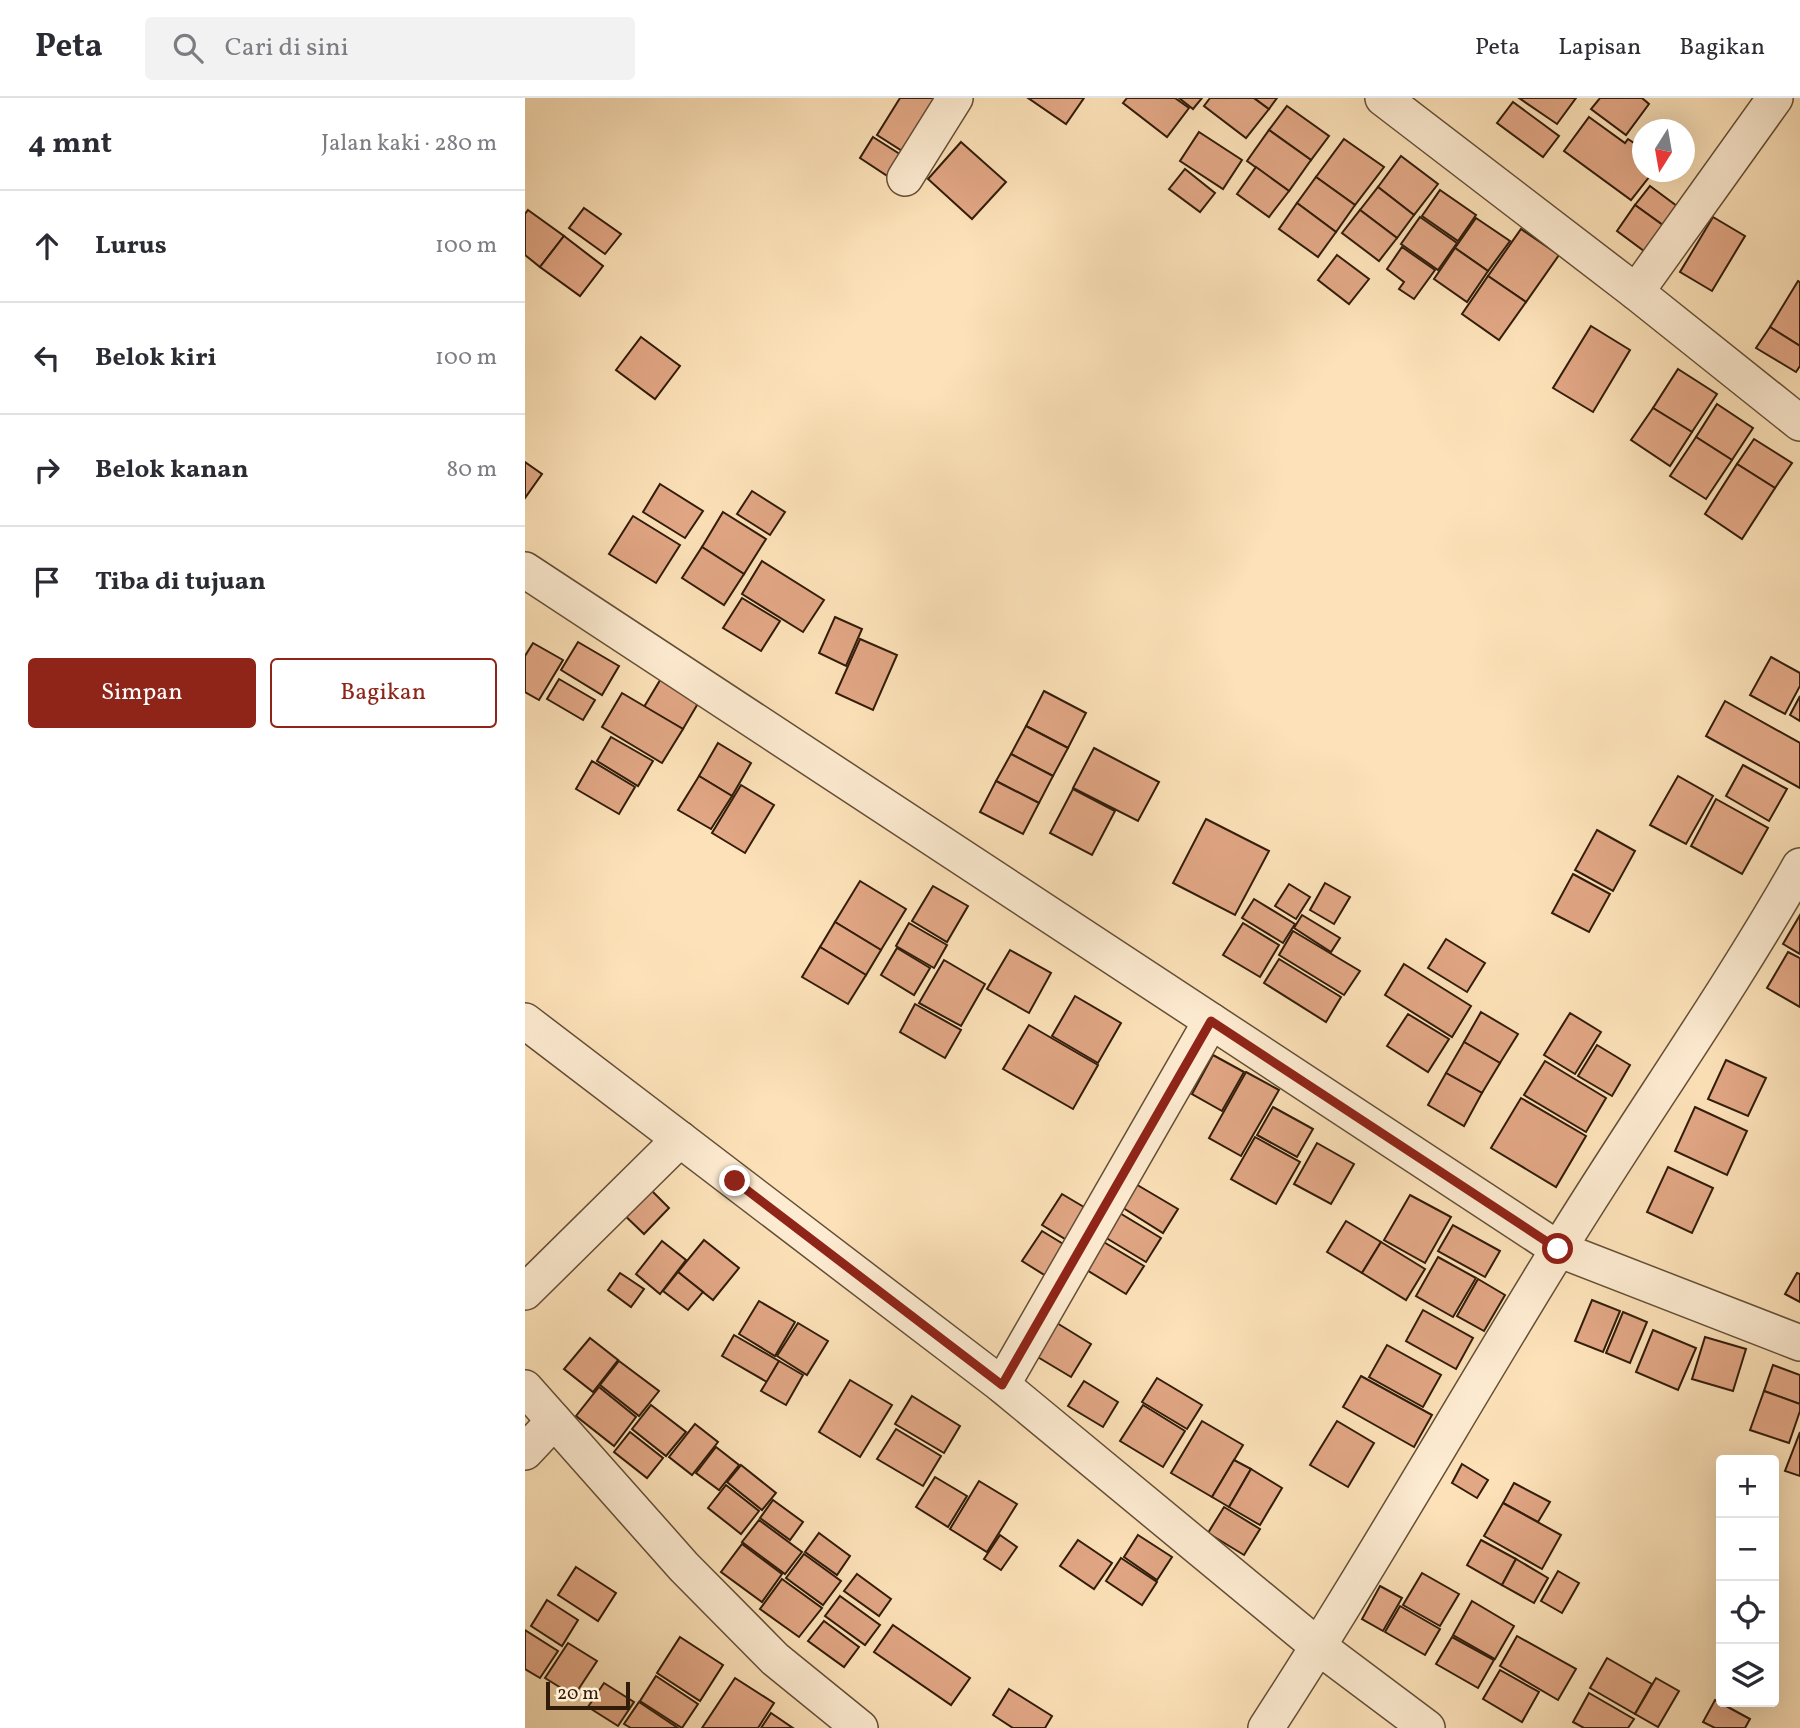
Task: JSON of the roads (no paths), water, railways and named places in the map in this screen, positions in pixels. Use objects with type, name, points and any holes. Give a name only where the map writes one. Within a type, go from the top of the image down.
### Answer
[{"type":"street","points":[[905,178],[955,98]]},
{"type":"street","points":[[1383,98],[1636,292],[1800,423]]},
{"type":"street","points":[[1636,292],[1775,98]]},
{"type":"street","points":[[525,570],[1558,1249],[1800,1343]]},
{"type":"street","points":[[1266,1728],[1319,1647],[1558,1249],[1763,930],[1800,866]]},
{"type":"street","points":[[525,1021],[1002,1385],[1319,1647],[1427,1728]]},
{"type":"street","points":[[1002,1385],[1211,1021]]},
{"type":"street","points":[[525,1292],[680,1139]]},
{"type":"street","points":[[525,1388],[675,1557],[775,1659],[860,1728]]},
{"type":"street","points":[[525,1452],[554,1421]]}]
